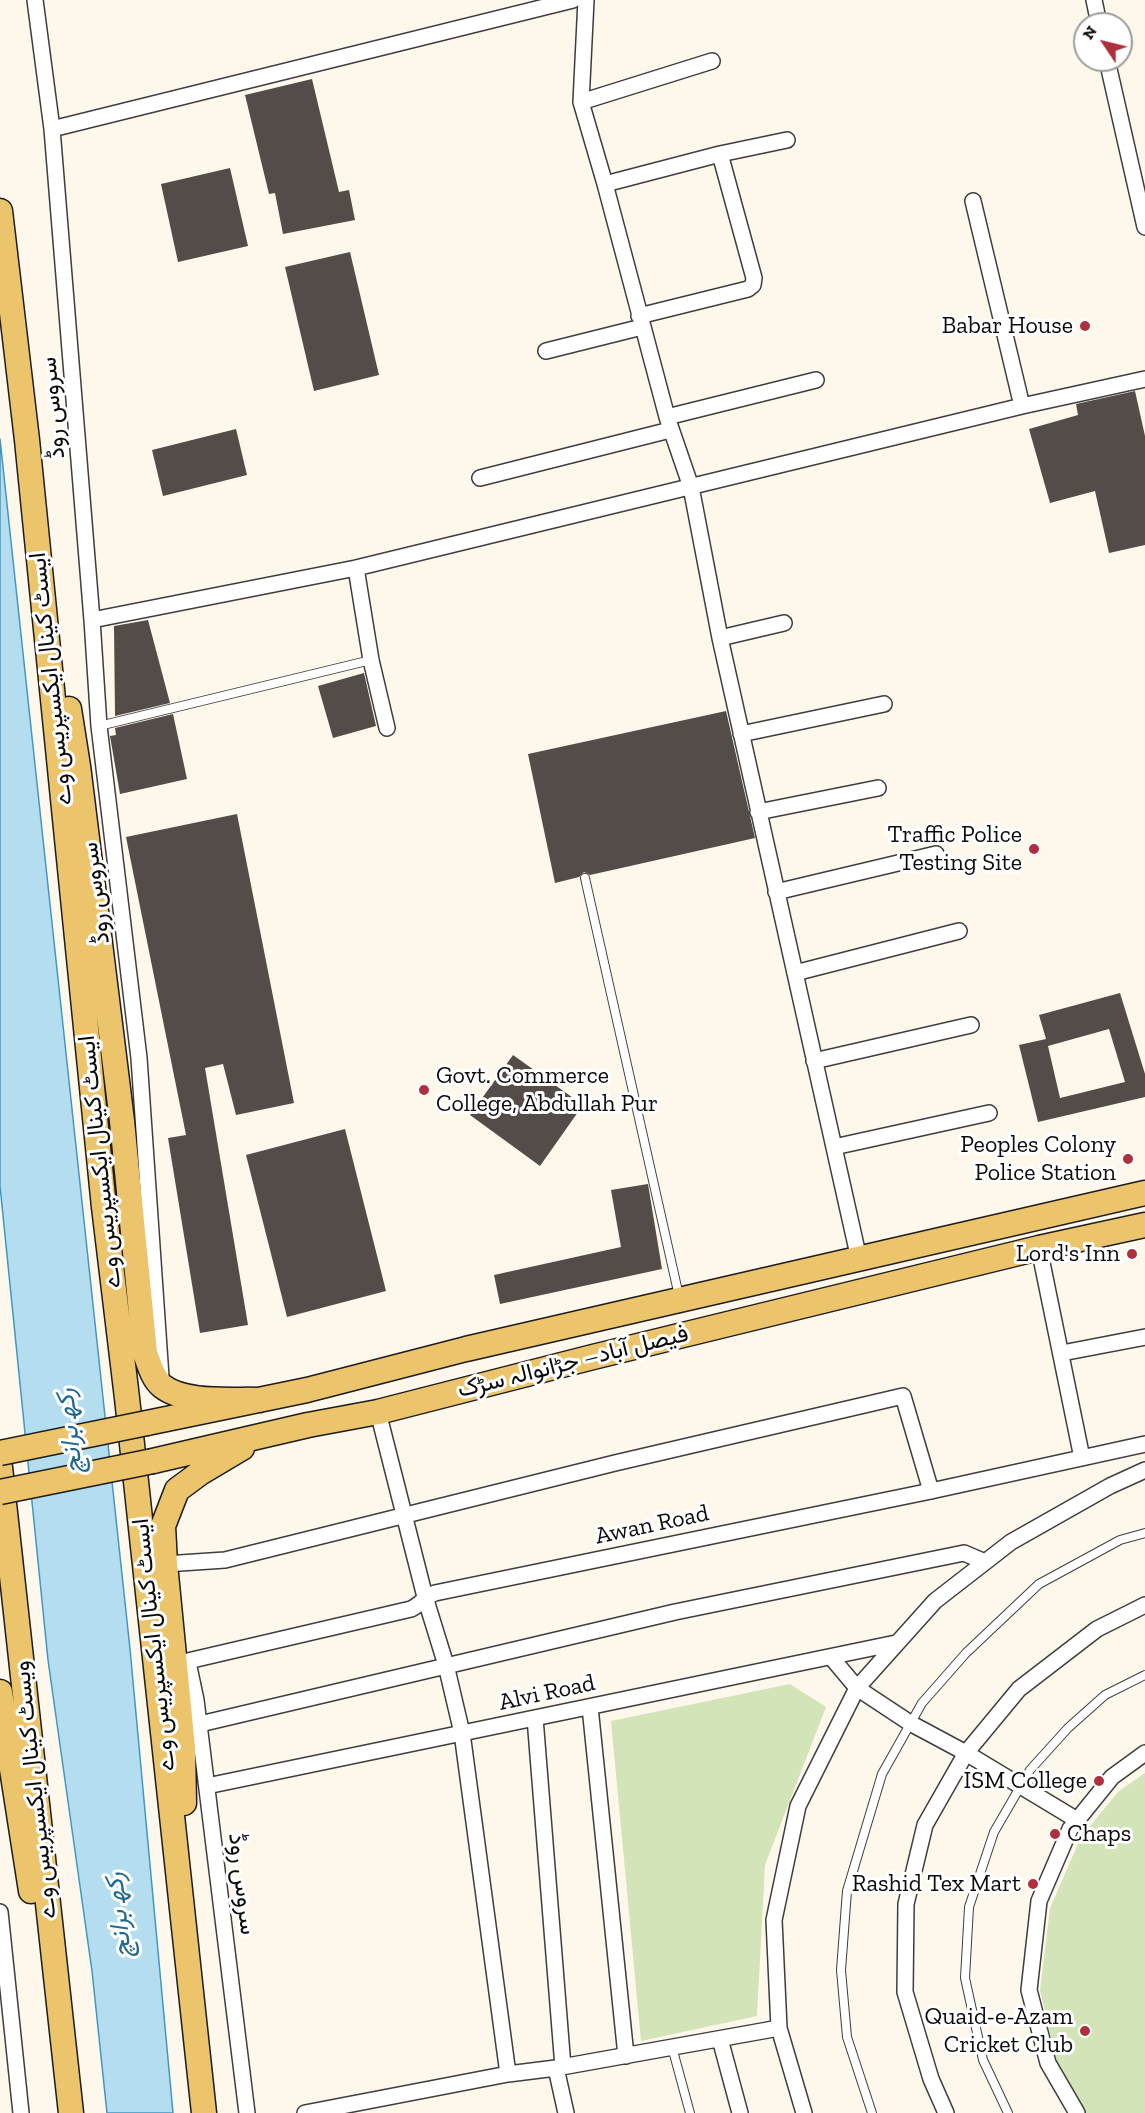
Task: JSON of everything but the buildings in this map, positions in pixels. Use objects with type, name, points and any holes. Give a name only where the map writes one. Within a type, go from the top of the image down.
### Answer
[{"type":"main road","name":"ایسٹ کینال ایکسپریس وے","points":[[0,211],[27,440],[104,1207],[204,2113]]},
{"type":"main road","points":[[27,440],[78,766],[122,1121],[145,1353],[152,1373],[161,1386],[178,1394],[191,1398],[259,1400]]},
{"type":"main road","name":"فیصل آباد– جڑانوالہ سڑک","points":[[0,1453],[307,1390],[466,1349],[1145,1193]]},
{"type":"main road","name":"فیصل آباد– جڑانوالہ سڑک","points":[[0,1492],[378,1412],[604,1354],[1039,1248],[1145,1225]]},
{"type":"main road","points":[[210,2113],[183,1797],[199,1778],[165,1564],[163,1526],[177,1490],[200,1473],[263,1435]]},
{"type":"main road","name":"ویسٹ کینال ایکسپریس وے","points":[[0,1467],[69,2113]]},
{"type":"main road","points":[[0,1692],[69,2113]]},
{"type":"street","name":"سروس روڈ","points":[[35,0],[52,129],[99,726],[139,1058],[161,1386]]},
{"type":"street","points":[[52,129],[573,0]]},
{"type":"street","points":[[586,0],[581,102],[668,424],[691,487],[720,638],[859,1259]]},
{"type":"street","points":[[581,102],[712,62]]},
{"type":"street","points":[[1110,72],[1145,227]]},
{"type":"street","points":[[605,184],[720,154],[787,140]]},
{"type":"street","points":[[546,351],[753,285],[754,278],[720,154]]},
{"type":"street","points":[[973,201],[1022,406]]},
{"type":"street","points":[[480,478],[816,380]]},
{"type":"street","points":[[92,620],[356,568],[1022,406],[1145,380]]},
{"type":"street","points":[[356,568],[371,660],[387,728]]},
{"type":"street","points":[[720,638],[784,623]]},
{"type":"street","points":[[741,734],[884,704]]},
{"type":"street","points":[[758,812],[878,788]]},
{"type":"street","points":[[776,892],[936,854]]},
{"type":"street","points":[[795,973],[959,932]]},
{"type":"street","points":[[814,1061],[971,1025]]},
{"type":"street","points":[[834,1147],[989,1113]]},
{"type":"street","points":[[1039,1248],[1082,1458]]},
{"type":"street","points":[[1062,1353],[1145,1337]]},
{"type":"street","points":[[165,1564],[225,1560],[615,1463],[903,1396],[931,1491]]},
{"type":"street","points":[[378,1412],[462,1733],[508,2074]]},
{"type":"street","name":"Awan Road","points":[[181,1663],[411,1609],[419,1605],[425,1597],[435,1593],[931,1491],[1145,1444]]},
{"type":"street","points":[[804,2113],[779,2028],[774,1920],[798,1806],[857,1688],[935,1601],[985,1562],[1021,1536],[1110,1486],[1145,1470]]},
{"type":"street","points":[[200,1724],[675,1612],[964,1552],[985,1562]]},
{"type":"street","points":[[946,2113],[932,2079],[905,1992],[906,1905],[925,1825],[966,1752],[1018,1689],[1097,1629],[1145,1605]]},
{"type":"street","name":"Alvi Road","points":[[199,1778],[462,1733],[896,1643]]},
{"type":"street","points":[[831,1657],[857,1688],[910,1723],[966,1752],[1077,1820]]},
{"type":"street","name":"سروس روڈ","points":[[181,1663],[196,1700],[200,1724],[199,1778],[247,2113]]},
{"type":"street","points":[[590,1707],[626,2056]]},
{"type":"street","points":[[536,1718],[560,2068],[566,2113]]},
{"type":"street","points":[[1077,2113],[1048,2063],[1029,1990],[1039,1901],[1070,1829],[1112,1777],[1145,1753]]},
{"type":"street","points":[[0,1912],[21,2113]]},
{"type":"street","points":[[305,2113],[508,2074],[560,2068],[779,2028]]},
{"type":"street","points":[[720,2039],[740,2113]]},
{"type":"lane","points":[[99,726],[371,660]]},
{"type":"lane","points":[[585,878],[680,1300]]},
{"type":"lane","points":[[872,2113],[847,2037],[841,1970],[847,1890],[882,1774],[922,1703],[966,1653],[1039,1584],[1120,1540],[1145,1533]]},
{"type":"lane","points":[[1008,2113],[983,2060],[965,1978],[969,1907],[994,1832],[1030,1770],[1068,1728],[1105,1695],[1145,1675]]},
{"type":"lane","points":[[672,2048],[690,2113]]},
{"type":"green space","points":[[790,1684],[826,1707],[765,1865],[757,2016],[641,2041],[611,1721]]},
{"type":"green space","points":[[1145,1773],[1145,2113],[1084,2113],[1057,2062],[1040,1990],[1050,1908],[1081,1837],[1119,1791]]},
{"type":"water","name":"رکھ برانچ","points":[[0,439],[130,1649],[173,2113],[107,2113],[92,1971],[48,1660],[0,1186]]},
{"type":"place","name":"Babar House","points":[[1085,326]]},
{"type":"place","name":"Traffic Police Testing Site","points":[[1034,849]]},
{"type":"place","name":"Govt. Commerce College, Abdullah Pur","points":[[424,1090]]},
{"type":"place","name":"Peoples Colony Police Station","points":[[1128,1159]]},
{"type":"place","name":"Lord's Inn","points":[[1132,1254]]},
{"type":"place","name":"ISM College","points":[[1099,1781]]},
{"type":"place","name":"Chaps","points":[[1055,1834]]},
{"type":"place","name":"Rashid Tex Mart","points":[[1033,1884]]},
{"type":"place","name":"Quaid-e-Azam Cricket Club","points":[[1085,2031]]}]
